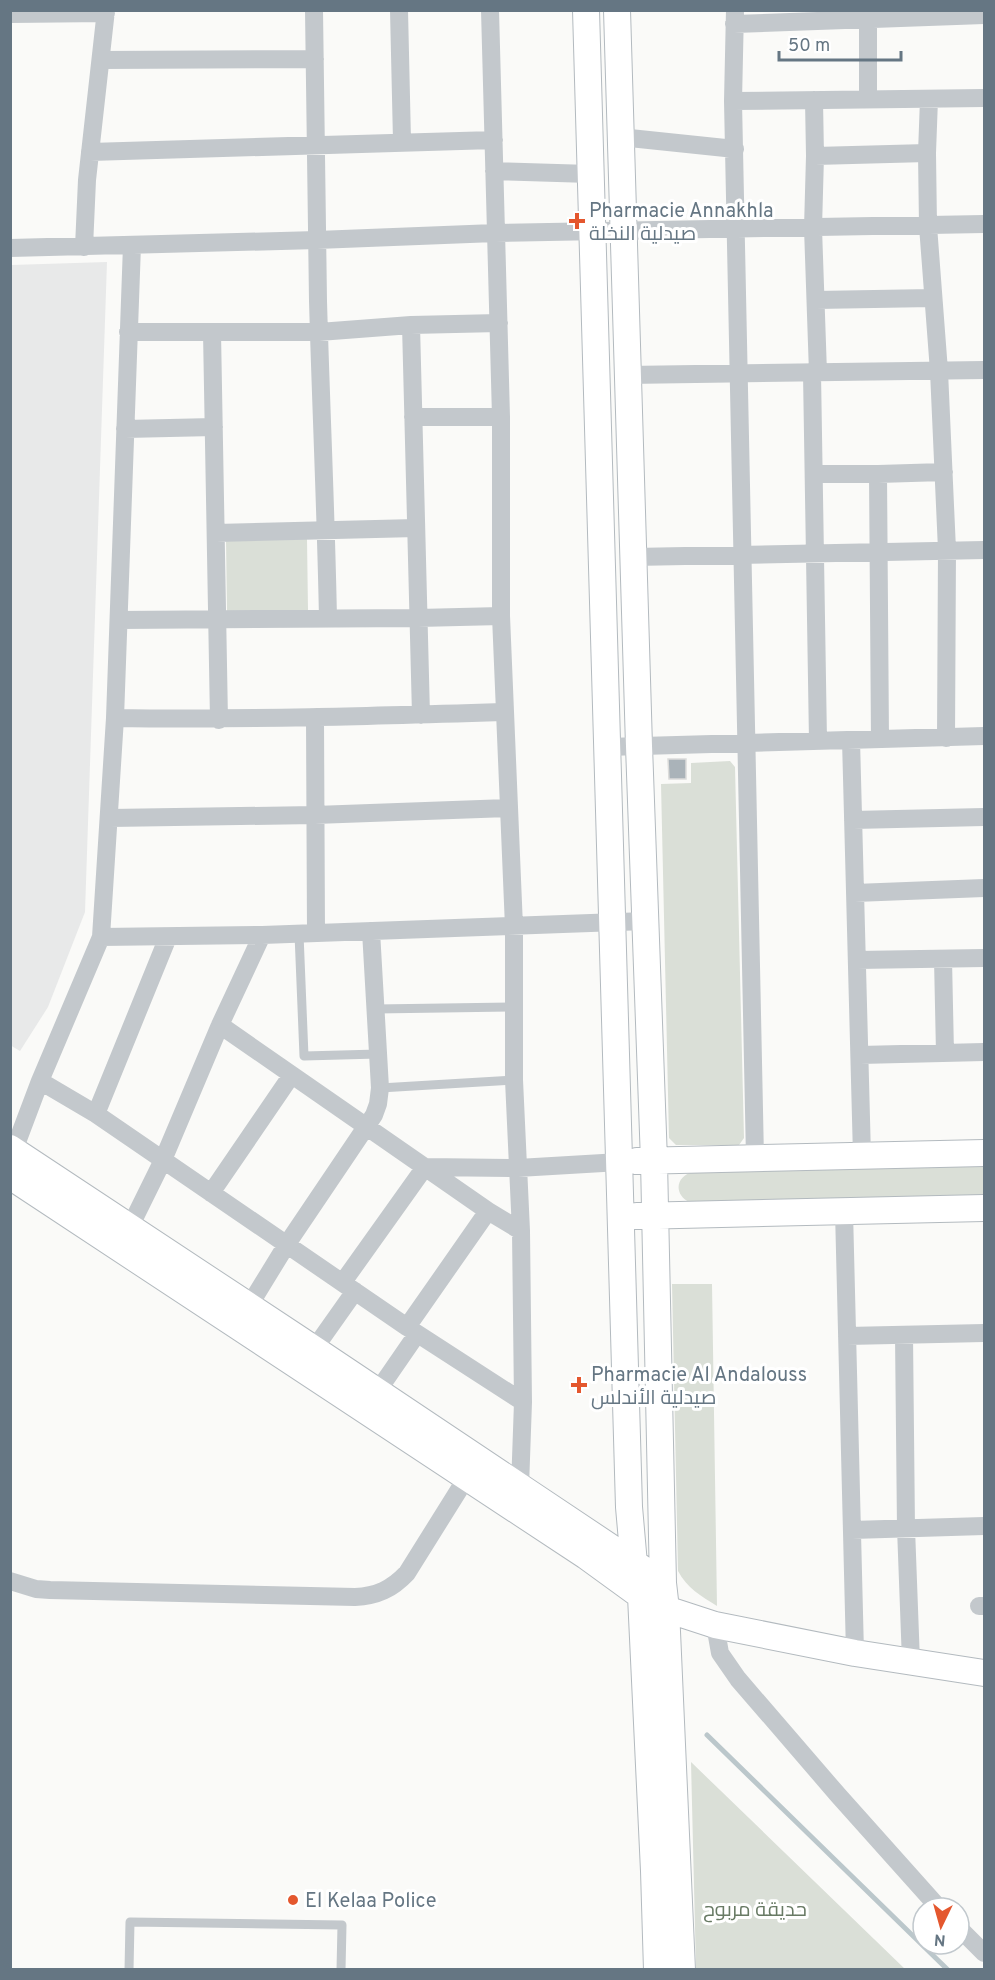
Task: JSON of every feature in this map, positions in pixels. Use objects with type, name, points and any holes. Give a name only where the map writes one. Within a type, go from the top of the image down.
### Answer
[{"type":"main road","points":[[586,10],[629,1507],[634,1564],[641,1596],[657,1970]]},
{"type":"main road","points":[[617,10],[654,1161],[663,1583],[682,1970]]},
{"type":"main road","points":[[12,1149],[314,1348],[663,1583],[707,1622]]},
{"type":"main road","points":[[620,1162],[984,1153]]},
{"type":"main road","points":[[10,1176],[586,1556],[641,1596],[666,1609],[707,1622],[855,1653],[984,1673]]},
{"type":"main road","points":[[621,1216],[984,1208]]},
{"type":"main road","points":[[594,1537],[621,1524],[629,1507]]},
{"type":"street","points":[[314,10],[319,332],[328,619]]},
{"type":"street","points":[[399,10],[402,141]]},
{"type":"street","points":[[490,10],[501,417],[501,616],[514,927],[514,1080],[521,1231],[523,1402],[520,1486]]},
{"type":"street","points":[[10,14],[106,12],[90,152],[84,247]]},
{"type":"street","points":[[868,15],[868,99]]},
{"type":"street","points":[[755,1158],[733,101],[735,17],[984,15]]},
{"type":"street","points":[[101,60],[315,59]]},
{"type":"street","points":[[733,101],[984,98]]},
{"type":"street","points":[[929,99],[928,226],[939,370],[947,550],[946,738]]},
{"type":"street","points":[[814,100],[815,553],[818,741]]},
{"type":"street","points":[[620,137],[735,148]]},
{"type":"street","points":[[90,152],[494,140]]},
{"type":"street","points":[[815,156],[927,153]]},
{"type":"street","points":[[494,171],[590,174]]},
{"type":"street","points":[[10,248],[495,233],[984,225]]},
{"type":"street","points":[[12,1149],[101,937],[116,718],[132,245]]},
{"type":"street","points":[[816,300],[932,298]]},
{"type":"street","points":[[128,332],[319,332],[499,322]]},
{"type":"street","points":[[411,326],[421,715]]},
{"type":"street","points":[[212,332],[219,720]]},
{"type":"street","points":[[627,375],[984,370]]},
{"type":"street","points":[[413,417],[501,417]]},
{"type":"street","points":[[125,429],[214,427]]},
{"type":"street","points":[[815,474],[944,472]]},
{"type":"street","points":[[878,474],[880,740]]},
{"type":"street","points":[[216,533],[416,528]]},
{"type":"street","points":[[633,557],[984,550]]},
{"type":"street","points":[[119,620],[501,616]]},
{"type":"street","points":[[116,718],[219,720],[506,712]]},
{"type":"street","points":[[308,934],[315,815],[315,718]]},
{"type":"street","points":[[607,747],[984,736]]},
{"type":"street","points":[[851,740],[862,1156]]},
{"type":"street","points":[[110,818],[315,815],[508,808]]},
{"type":"street","points":[[853,820],[984,817]]},
{"type":"street","points":[[855,893],[984,888]]},
{"type":"street","points":[[101,937],[308,934],[645,921]]},
{"type":"street","points":[[249,1306],[286,1244],[374,1115],[378,1104],[380,1088],[371,931]]},
{"type":"street","points":[[130,1227],[163,1160],[220,1025],[262,935]]},
{"type":"street","points":[[96,1114],[168,937]]},
{"type":"street","points":[[857,960],[984,958]]},
{"type":"street","points":[[942,959],[945,1053]]},
{"type":"street","points":[[220,1025],[488,1211],[521,1231]]},
{"type":"street","points":[[860,1054],[984,1052]]},
{"type":"street","points":[[210,1193],[291,1076]]},
{"type":"street","points":[[40,1081],[96,1114],[412,1330],[523,1402]]},
{"type":"street","points":[[425,1167],[518,1168],[620,1162]]},
{"type":"street","points":[[314,1348],[349,1287],[425,1167]]},
{"type":"street","points":[[377,1392],[412,1330],[488,1211]]},
{"type":"street","points":[[844,1211],[855,1653]]},
{"type":"street","points":[[847,1336],[984,1333]]},
{"type":"street","points":[[904,1335],[906,1528],[911,1662]]},
{"type":"street","points":[[10,1581],[50,1590],[355,1597],[378,1594],[398,1582],[407,1573],[467,1477]]},
{"type":"street","points":[[852,1530],[984,1526]]},
{"type":"street","points":[[707,1622],[720,1653],[738,1679],[928,1896]]},
{"type":"street","points":[[971,1940],[984,1953]]},
{"type":"lane","points":[[291,1076],[304,1056],[308,934]]},
{"type":"lane","points":[[376,1009],[514,1007]]},
{"type":"lane","points":[[304,1056],[378,1054]]},
{"type":"lane","points":[[380,1088],[514,1080]]},
{"type":"lane","points":[[129,1970],[130,1922],[342,1925],[341,1970]]},
{"type":"shaded area","points":[[107,262],[85,912],[48,1007],[20,1051],[10,1045],[11,265]]},
{"type":"green space","points":[[307,539],[308,610],[227,611],[226,540]]},
{"type":"green space","points":[[730,761],[735,767],[744,1138],[739,1145],[676,1145],[669,1138],[661,784],[691,783],[691,763]]},
{"type":"green space","points":[[984,1165],[984,1196],[689,1202],[684,1199],[679,1190],[683,1177],[694,1172]]},
{"type":"green space","points":[[672,1284],[712,1284],[717,1606],[690,1587],[678,1571]]},
{"type":"green space","name":"حديقة مربوح","points":[[691,1762],[905,1969],[696,1969]]},
{"type":"building","points":[[668,759],[686,759],[686,779],[669,779]]},
{"type":"waterway","points":[[707,1735],[948,1970]]},
{"type":"place","name":"Pharmacie Annakhla صيدلية النخلة","points":[[577,221]]},
{"type":"place","name":"Pharmacie Al Andalouss صيدلية الأندلس","points":[[579,1385]]},
{"type":"place","name":"El Kelaa Police","points":[[293,1900]]}]
